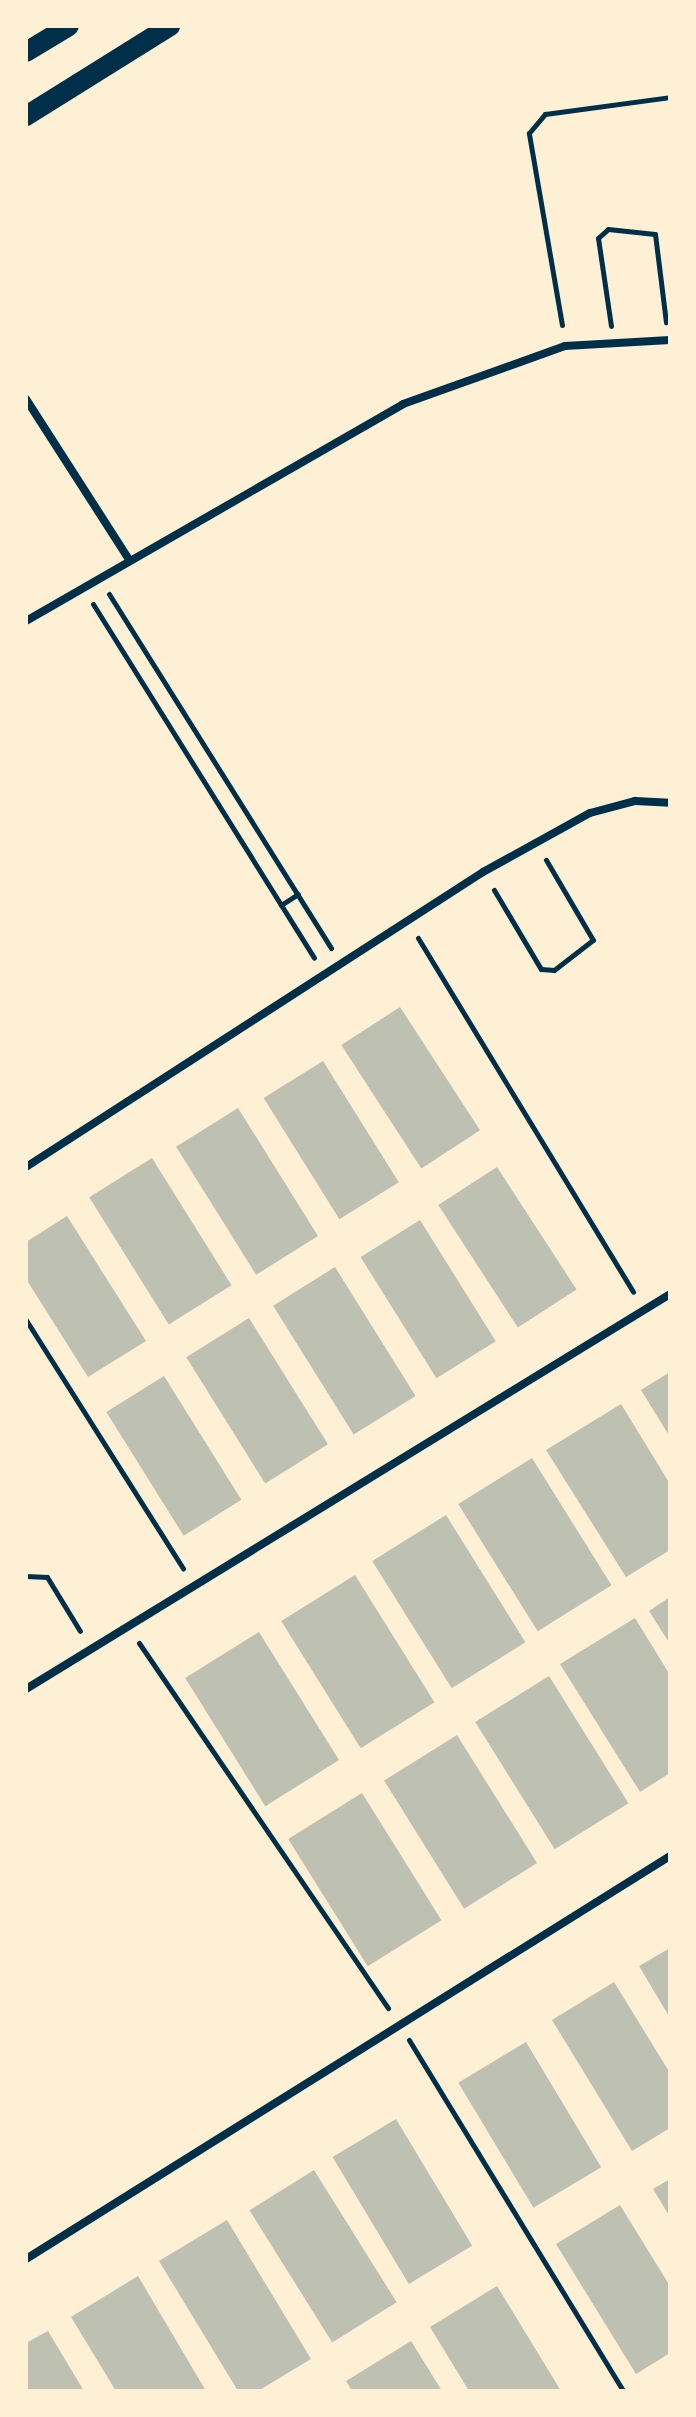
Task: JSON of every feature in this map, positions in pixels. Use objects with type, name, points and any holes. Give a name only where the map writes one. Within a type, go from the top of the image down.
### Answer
[{"type":"main road","points":[[26,52],[69,26]]},
{"type":"main road","points":[[26,116],[170,26]]},
{"type":"street","points":[[26,621],[128,558],[403,404],[565,346],[613,337],[669,339]]},
{"type":"street","points":[[26,399],[128,558]]},
{"type":"street","points":[[26,1167],[344,968],[483,872],[590,813],[635,801],[670,803]]},
{"type":"street","points":[[26,1689],[670,1294]]},
{"type":"street","points":[[26,2259],[670,1856]]},
{"type":"path","points":[[565,346],[529,133],[545,114],[670,97]]},
{"type":"path","points":[[613,337],[599,233],[647,229],[657,239],[669,339]]},
{"type":"path","points":[[98,576],[344,968]]},
{"type":"path","points":[[82,586],[327,978]]},
{"type":"path","points":[[483,872],[541,969],[554,970],[593,940],[535,844]]},
{"type":"path","points":[[281,905],[298,894]]},
{"type":"path","points":[[410,925],[643,1310]]},
{"type":"path","points":[[26,1320],[194,1586]]},
{"type":"path","points":[[26,1576],[47,1577],[91,1649]]},
{"type":"path","points":[[129,1628],[400,2025],[623,2391]]},
{"type":"building","points":[[400,1007],[480,1130],[421,1168],[341,1045]]},
{"type":"building","points":[[323,1061],[399,1182],[339,1219],[264,1098]]},
{"type":"building","points":[[238,1108],[318,1236],[256,1275],[176,1147]]},
{"type":"building","points":[[152,1158],[231,1285],[169,1324],[89,1197]]},
{"type":"building","points":[[497,1167],[577,1289],[518,1328],[438,1205]]},
{"type":"building","points":[[67,1216],[146,1341],[88,1377],[26,1279],[26,1242]]},
{"type":"building","points":[[420,1220],[496,1341],[436,1378],[361,1257]]},
{"type":"building","points":[[335,1267],[416,1396],[354,1435],[273,1306]]},
{"type":"building","points":[[249,1318],[328,1444],[265,1484],[186,1357]]},
{"type":"building","points":[[670,1372],[670,1437],[641,1390]]},
{"type":"building","points":[[164,1376],[241,1500],[184,1536],[106,1412]]},
{"type":"building","points":[[621,1404],[670,1484],[670,1550],[626,1577],[546,1450]]},
{"type":"building","points":[[532,1458],[611,1585],[538,1631],[458,1504]]},
{"type":"building","points":[[446,1515],[525,1642],[452,1688],[372,1561]]},
{"type":"building","points":[[355,1575],[434,1702],[361,1748],[281,1621]]},
{"type":"building","points":[[670,1597],[670,1644],[649,1611]]},
{"type":"building","points":[[635,1618],[670,1675],[670,1773],[640,1792],[560,1664]]},
{"type":"building","points":[[259,1632],[339,1760],[265,1806],[185,1678]]},
{"type":"building","points":[[549,1676],[628,1803],[555,1849],[475,1722]]},
{"type":"building","points":[[457,1735],[537,1863],[464,1909],[384,1781]]},
{"type":"building","points":[[362,1793],[441,1920],[368,1966],[288,1839]]},
{"type":"building","points":[[670,1948],[670,2018],[639,1966]]},
{"type":"building","points":[[614,1982],[670,2073],[670,2128],[632,2151],[552,2020]]},
{"type":"building","points":[[526,2042],[601,2167],[533,2208],[458,2083]]},
{"type":"building","points":[[396,2119],[472,2246],[409,2284],[333,2157]]},
{"type":"building","points":[[314,2170],[397,2302],[332,2343],[250,2210]]},
{"type":"building","points":[[670,2179],[670,2217],[653,2189]]},
{"type":"building","points":[[620,2205],[670,2286],[670,2353],[636,2374],[556,2244]]},
{"type":"building","points":[[227,2220],[311,2359],[258,2391],[238,2391],[159,2261]]},
{"type":"building","points":[[138,2276],[206,2391],[116,2391],[71,2317]]},
{"type":"building","points":[[497,2286],[561,2391],[469,2391],[430,2327]]},
{"type":"building","points":[[48,2331],[84,2391],[26,2391],[26,2343]]},
{"type":"building","points":[[411,2341],[442,2391],[352,2391],[346,2381]]}]
